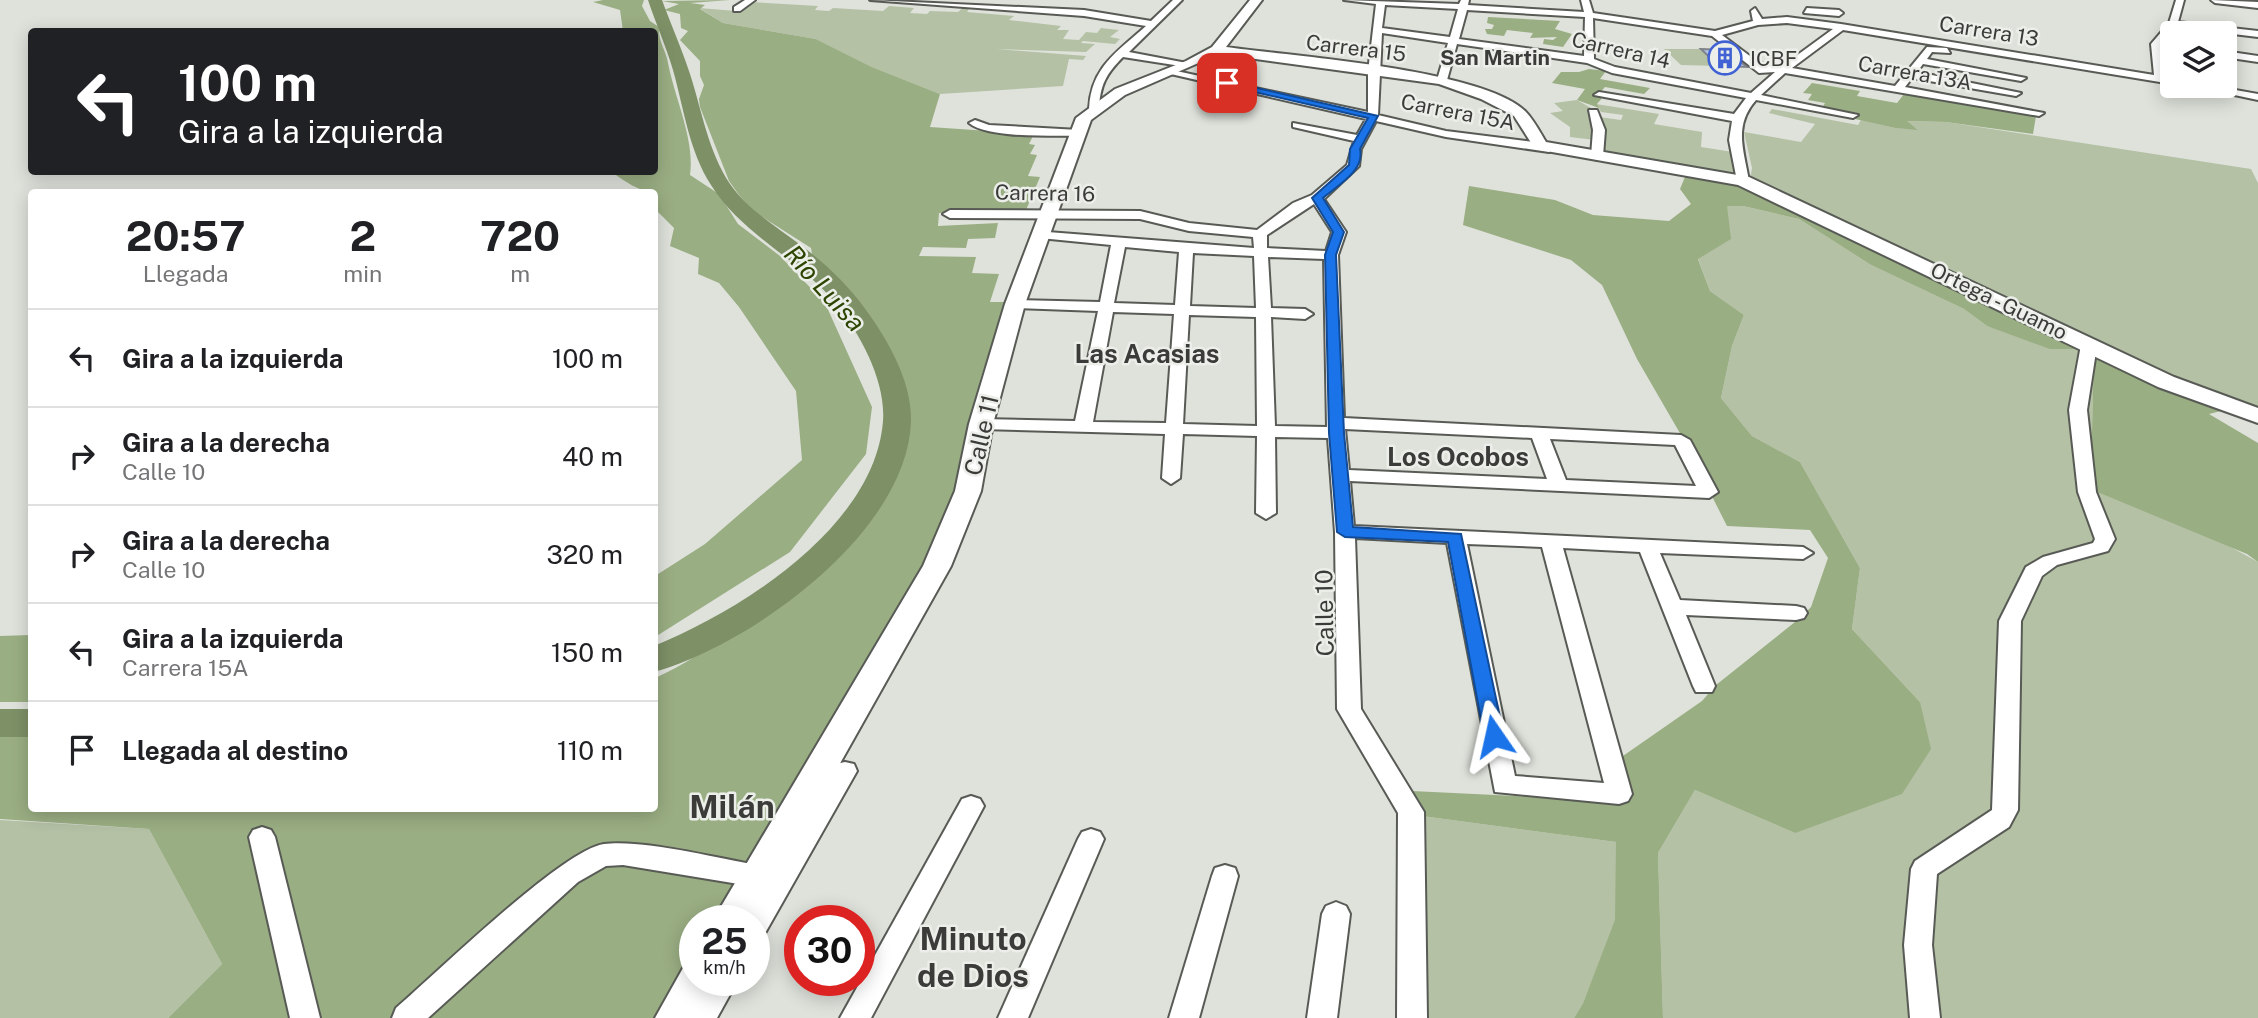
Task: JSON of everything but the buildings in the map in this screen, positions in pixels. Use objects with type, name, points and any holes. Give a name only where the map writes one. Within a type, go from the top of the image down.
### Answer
[{"type":"main road","name":"Calle 11","points":[[741,905],[937,566],[968,491],[981,424],[1015,304],[1084,118],[1120,92],[1191,64],[1217,50],[1256,0]]},
{"type":"main road","name":"Carrera 15","points":[[1217,50],[1442,80],[1486,96],[1519,113],[1538,143],[1549,148]]},
{"type":"main road","name":"Carrera 15A","points":[[1549,148],[1743,181]]},
{"type":"main road","name":"Ortega - Guamo","points":[[1743,181],[2178,387],[2258,416]]},
{"type":"main road","points":[[675,1018],[688,996]]},
{"type":"street","points":[[737,9],[751,0]]},
{"type":"street","points":[[874,0],[973,2],[1152,24]]},
{"type":"street","points":[[1082,0],[1086,16]]},
{"type":"street","points":[[1094,109],[1098,79],[1178,0]]},
{"type":"street","points":[[1348,0],[1464,4],[1589,15],[1715,34],[1773,77]]},
{"type":"street","points":[[1585,0],[1589,15],[1589,60]]},
{"type":"street","points":[[2173,21],[2180,0]]},
{"type":"street","points":[[2215,0],[2258,5]]},
{"type":"street","points":[[1266,513],[1260,234],[1298,206],[1317,198],[1353,166],[1357,157],[1355,149],[1373,116],[1373,72],[1381,1]]},
{"type":"street","points":[[1442,80],[1464,4]]},
{"type":"street","points":[[1758,22],[1754,8],[1766,9]]},
{"type":"street","points":[[1778,10],[1839,13]]},
{"type":"street","name":"Carrera 13","points":[[1715,34],[1758,22],[1787,20],[2085,66],[2098,63],[2160,79]]},
{"type":"street","points":[[1743,181],[1734,130],[1737,118],[1752,96],[1773,77],[1841,27]]},
{"type":"street","name":"Carrera 14","points":[[1379,30],[1452,38],[1589,60],[1612,70],[1853,116]]},
{"type":"street","points":[[2237,32],[2258,34]]},
{"type":"street","points":[[2160,39],[2156,44],[2160,79]]},
{"type":"street","points":[[2156,44],[2160,45]]},
{"type":"street","points":[[1898,89],[1930,49],[2078,73],[2085,66]]},
{"type":"street","points":[[1122,54],[1191,64]]},
{"type":"street","points":[[2237,56],[2258,59]]},
{"type":"street","points":[[1920,61],[2021,78]]},
{"type":"street","points":[[2009,108],[2021,78],[2023,64]]},
{"type":"street","name":"Carrera 13A","points":[[1754,65],[2039,113]]},
{"type":"street","name":"Carrera 15A","points":[[1167,72],[1446,134],[1549,148]]},
{"type":"street","points":[[1909,74],[2016,93]]},
{"type":"street","points":[[2237,93],[2258,97]]},
{"type":"street","points":[[1599,94],[1737,118]]},
{"type":"street","points":[[1592,111],[1599,130],[1597,156]]},
{"type":"street","points":[[1679,121],[1734,130]]},
{"type":"street","points":[[975,123],[987,128],[1079,133]]},
{"type":"street","points":[[1297,125],[1360,139]]},
{"type":"street","name":"Calle 10","points":[[1317,198],[1339,232],[1331,255],[1337,428],[1345,532],[1349,709],[1411,812],[1412,1018]]},
{"type":"street","name":"Carrera 16","points":[[950,214],[1044,224],[1140,215],[1189,227],[1260,234]]},
{"type":"street","points":[[1044,224],[1119,241],[1186,249],[1331,255]]},
{"type":"street","points":[[1083,426],[1119,241]]},
{"type":"street","points":[[1171,478],[1186,249]]},
{"type":"street","points":[[1015,304],[1305,314]]},
{"type":"street","points":[[1926,1018],[1918,945],[1924,869],[2000,820],[2005,810],[2010,621],[2033,572],[2050,561],[2101,547],[2105,539],[2087,492],[2078,410],[2089,345]]},
{"type":"street","points":[[981,424],[1266,430],[1337,428],[1681,440],[1709,492],[1342,475]]},
{"type":"street","points":[[1539,433],[1559,485]]},
{"type":"street","points":[[1345,532],[1803,553]]},
{"type":"street","points":[[1456,537],[1504,785],[1619,794],[1551,542]]},
{"type":"street","points":[[1648,547],[1704,686]]},
{"type":"street","points":[[1672,607],[1796,613]]},
{"type":"street","points":[[767,905],[845,771]]},
{"type":"street","points":[[855,1018],[971,806]]},
{"type":"street","points":[[262,837],[305,1018]]},
{"type":"street","points":[[1013,1018],[1091,839]]},
{"type":"street","points":[[407,1018],[568,874],[602,855],[624,854],[757,876]]},
{"type":"street","points":[[1184,1018],[1226,876]]},
{"type":"street","points":[[1322,1018],[1336,914]]},
{"type":"street","points":[[701,1018],[714,996]]},
{"type":"green space","points":[[644,0],[642,6],[650,21],[659,27],[684,119],[690,148],[690,175],[719,194],[738,224],[780,256],[825,303],[872,407],[866,454],[790,552],[658,635],[658,574],[705,544],[802,460],[796,391],[739,307],[719,283],[698,274],[699,258],[670,246],[674,228],[658,212],[658,189],[641,189],[616,175],[658,175],[658,28],[623,28],[620,10],[593,2]]},
{"type":"green space","points":[[730,0],[690,3],[705,5],[700,9],[723,23],[816,39],[872,67],[940,94],[930,127],[1034,134],[1029,144],[1035,145],[1030,154],[1037,155],[1028,176],[1040,177],[1026,210],[939,213],[938,226],[998,223],[995,238],[968,239],[966,248],[923,247],[919,256],[976,257],[972,273],[999,274],[990,302],[1007,302],[981,377],[965,470],[935,547],[726,905],[679,905],[679,987],[661,1018],[168,1018],[222,964],[149,829],[0,819],[0,731],[28,731],[28,812],[658,812],[658,676],[733,633],[809,578],[854,534],[887,482],[906,422],[897,375],[875,332],[846,293],[813,259],[811,248],[753,211],[729,181],[700,107],[699,99],[704,85],[700,76],[700,61],[680,40],[688,31],[681,28],[680,14],[664,10],[679,4],[662,1]]},
{"type":"green space","points":[[750,2],[818,6],[815,10],[829,11],[833,8],[883,11],[889,6],[914,8],[910,13],[927,14],[930,11],[958,12],[966,5],[972,5],[967,12],[1014,16],[1009,20],[1061,26],[1057,30],[1069,30],[1063,39],[1079,40],[1086,32],[1097,33],[1101,28],[1119,30],[1110,37],[1120,39],[1115,44],[1083,41],[1081,43],[1095,44],[1086,52],[996,49],[1086,56],[1083,60],[1069,59],[1063,86],[940,94],[872,67],[816,39],[723,23],[699,8],[736,11]]},
{"type":"green space","points":[[1488,17],[1560,21],[1555,29],[1572,34],[1563,47],[1543,44],[1544,39],[1553,40],[1557,37],[1530,38],[1533,33],[1507,30],[1504,36],[1487,34],[1485,29],[1492,29],[1494,25],[1487,23]]},
{"type":"green space","points":[[1664,49],[1701,49],[1719,66],[1681,65]]},
{"type":"green space","points":[[1589,69],[1606,71],[1600,79],[1650,88],[1644,94],[1605,87],[1597,96],[1603,97],[1597,104],[1599,108],[1577,100],[1585,89],[1552,83],[1561,72]]},
{"type":"green space","points":[[1812,83],[1860,91],[1857,96],[1897,103],[1904,94],[2036,116],[2033,134],[1946,122],[1907,121],[1918,130],[1855,119],[1859,115],[1822,108],[1825,103],[1808,100],[1812,94],[1803,93]]},
{"type":"green space","points":[[1577,100],[1591,108],[1595,140],[1570,137],[1570,127],[1550,113],[1563,111],[1554,103]]},
{"type":"green space","points":[[1596,104],[1659,114],[1654,124],[1702,132],[1701,147],[1733,152],[1738,179],[1605,154],[1605,127],[1599,117],[1621,120],[1623,115],[1601,112]]},
{"type":"green space","points":[[1772,109],[1858,125],[1861,120],[1895,128],[1917,129],[1905,121],[1946,122],[2251,169],[2258,183],[2258,414],[2171,382],[1750,181],[1752,168],[1744,132],[1801,142],[1815,124],[1769,113]]},
{"type":"green space","points":[[1687,172],[1746,184],[2082,349],[2050,349],[1987,326],[1964,309],[1871,265],[1799,219],[1743,206],[1727,206],[1731,239],[1698,259],[1710,291],[1744,315],[1732,346],[1721,398],[1752,436],[1800,462],[1860,568],[1852,629],[1920,702],[1931,749],[1902,794],[1795,833],[1695,790],[1658,853],[1663,1018],[1574,1018],[1583,1003],[1615,920],[1616,842],[1422,816],[1412,791],[1622,801],[1620,758],[1702,701],[1716,685],[1800,618],[1811,607],[1828,558],[1810,530],[1727,526],[1681,435],[1637,359],[1602,285],[1571,260],[1463,225],[1469,186],[1555,200],[1593,215],[1669,221],[1691,204],[1680,189]]},
{"type":"green space","points":[[1727,206],[1743,206],[1799,219],[1871,265],[1964,309],[1987,326],[2094,350],[2091,470],[2258,562],[2258,1018],[1663,1018],[1658,853],[1695,790],[1795,833],[1920,702],[1852,629],[1860,568],[1800,462],[1752,436],[1721,398],[1732,346],[1744,315],[1710,291],[1698,258]]},
{"type":"green space","points":[[2094,350],[2229,409],[2209,414],[2258,443],[2258,562],[2247,554],[2095,491],[2091,470]]},
{"type":"green space","points":[[28,635],[28,702],[0,702],[0,636]]},
{"type":"green space","points":[[1422,816],[1616,842],[1616,920],[1583,1003],[1574,1018],[1422,1018]]},
{"type":"green space","points":[[0,820],[149,829],[222,964],[168,1018],[0,1018]]},
{"type":"waterway","name":"Río Luisa","points":[[655,0],[679,64],[700,141],[720,184],[738,206],[820,273],[852,308],[885,366],[897,409],[889,462],[870,499],[842,535],[807,568],[769,598],[729,624],[658,658]]},
{"type":"waterway","name":"Río Luisa","points":[[0,723],[28,723]]},
{"type":"place","name":"ICBF","points":[[1725,58]]},
{"type":"district","name":"San Martin","points":[[1495,57]]},
{"type":"district","name":"Las Acasias","points":[[1147,353]]},
{"type":"district","name":"Los Ocobos","points":[[1458,456]]},
{"type":"district","name":"Milán","points":[[732,806]]},
{"type":"district","name":"Minuto de Dios","points":[[973,956]]},
{"type":"route","points":[[1227,83],[1373,116],[1355,149],[1357,157],[1353,166],[1334,180],[1317,198],[1339,232],[1331,255],[1336,433],[1345,532],[1456,537],[1494,736]]}]
